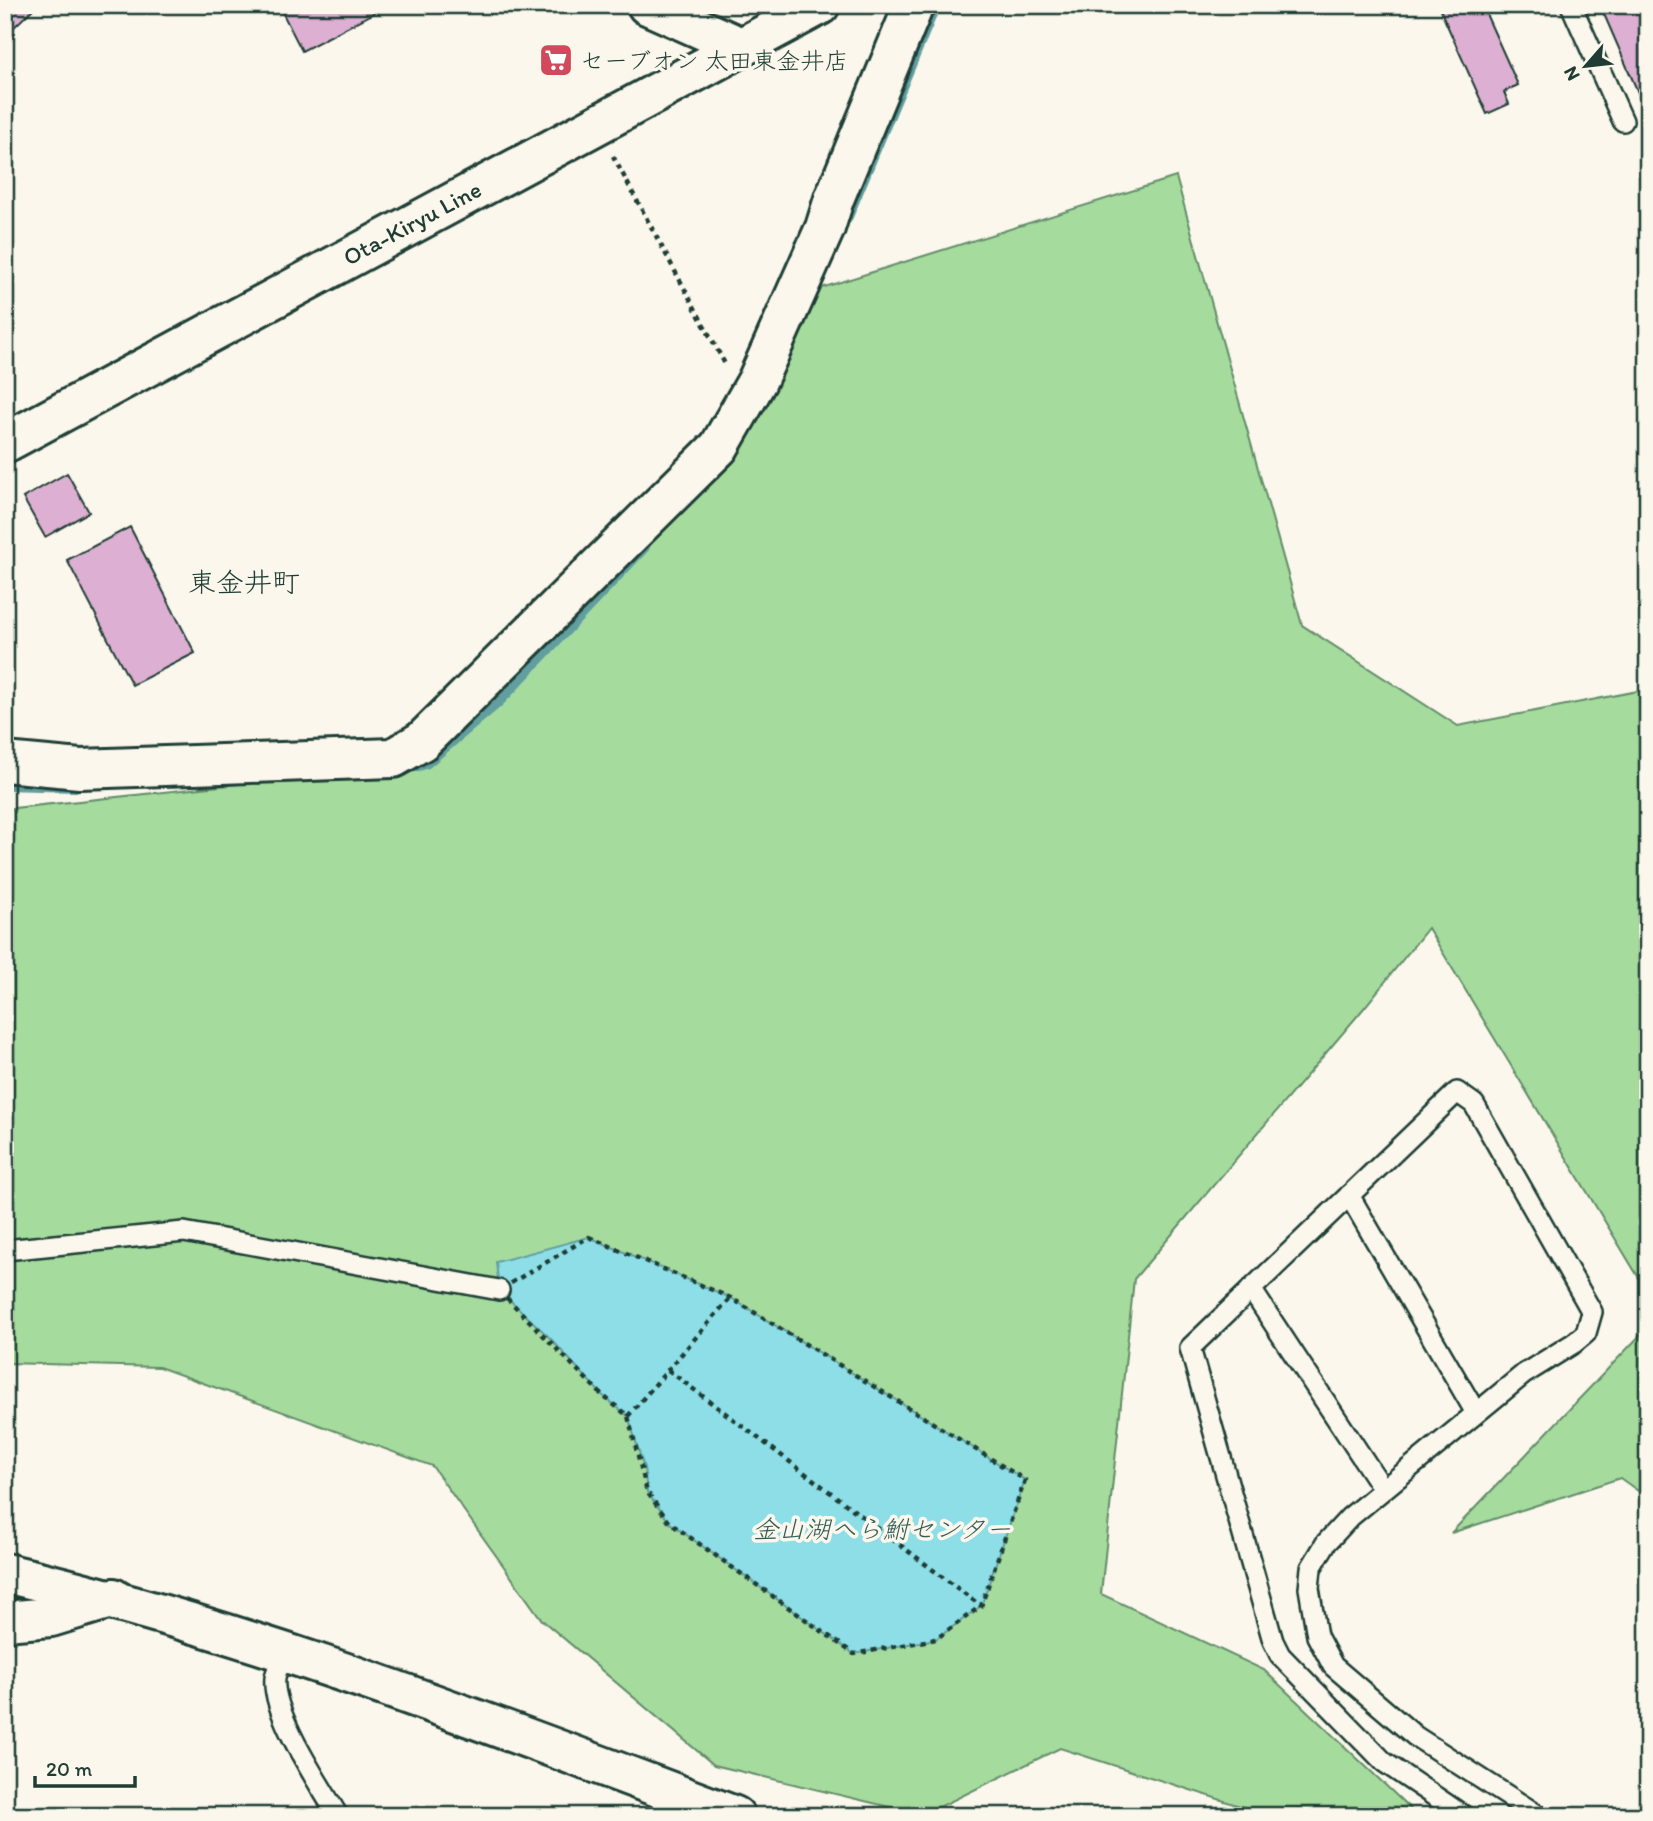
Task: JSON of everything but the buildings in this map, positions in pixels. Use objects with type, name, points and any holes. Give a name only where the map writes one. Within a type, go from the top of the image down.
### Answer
[{"type":"street","points":[[647,5],[730,42]]},
{"type":"street","name":"Ota-Kiryu Line","points":[[5,443],[820,5]]},
{"type":"street","points":[[5,762],[80,769],[393,758],[422,741],[719,447],[746,401],[825,228],[834,199],[914,5]]},
{"type":"street","points":[[5,1573],[113,1598],[285,1653],[735,1816]]},
{"type":"street","points":[[5,1621],[51,1617],[113,1598]]},
{"type":"lane","points":[[1571,5],[1623,121]]},
{"type":"lane","points":[[1464,1816],[1384,1762],[1280,1655],[1273,1642],[1190,1348],[1457,1092],[1474,1104],[1592,1312],[1586,1332],[1574,1343],[1524,1374],[1349,1517],[1325,1543],[1311,1568],[1309,1588],[1317,1636],[1333,1666],[1415,1737],[1539,1816]]},
{"type":"lane","points":[[1349,1195],[1476,1413]]},
{"type":"lane","points":[[5,1250],[184,1233],[499,1290]]},
{"type":"lane","points":[[1251,1289],[1383,1489]]},
{"type":"lane","points":[[285,1653],[275,1678],[280,1708],[301,1755],[338,1816]]},
{"type":"path","points":[[596,124],[746,401]]},
{"type":"path","points":[[589,1237],[731,1298],[1025,1480],[981,1606],[936,1639],[854,1654],[670,1523],[647,1492],[628,1416],[602,1395],[499,1290],[589,1237]]},
{"type":"path","points":[[628,1416],[731,1298]]},
{"type":"path","points":[[668,1370],[981,1606]]},
{"type":"green space","points":[[1176,177],[1302,625],[1458,726],[1648,689],[1648,1293],[1428,928],[1364,1008],[1134,1279],[1101,1594],[1264,1670],[1418,1816],[1271,1816],[1060,1748],[923,1815],[714,1765],[542,1620],[432,1466],[159,1367],[5,1363],[5,809],[426,764],[731,456],[818,289]]},
{"type":"green space","points":[[1648,1327],[1648,1498],[1620,1478],[1451,1533]]},
{"type":"water","name":"金山湖へら鮒センター","points":[[589,1237],[731,1298],[1025,1480],[981,1606],[936,1639],[854,1654],[670,1523],[647,1492],[644,1468],[628,1416],[602,1395],[551,1339],[499,1290],[496,1262]]},
{"type":"waterway","points":[[847,219],[936,5]]},
{"type":"waterway","points":[[404,770],[426,764],[498,703],[645,547]]},
{"type":"waterway","points":[[5,785],[75,787]]},
{"type":"place","name":"セーブオン 太田東金井店","points":[[556,60]]},
{"type":"district","name":"東金井町","points":[[244,582]]}]
